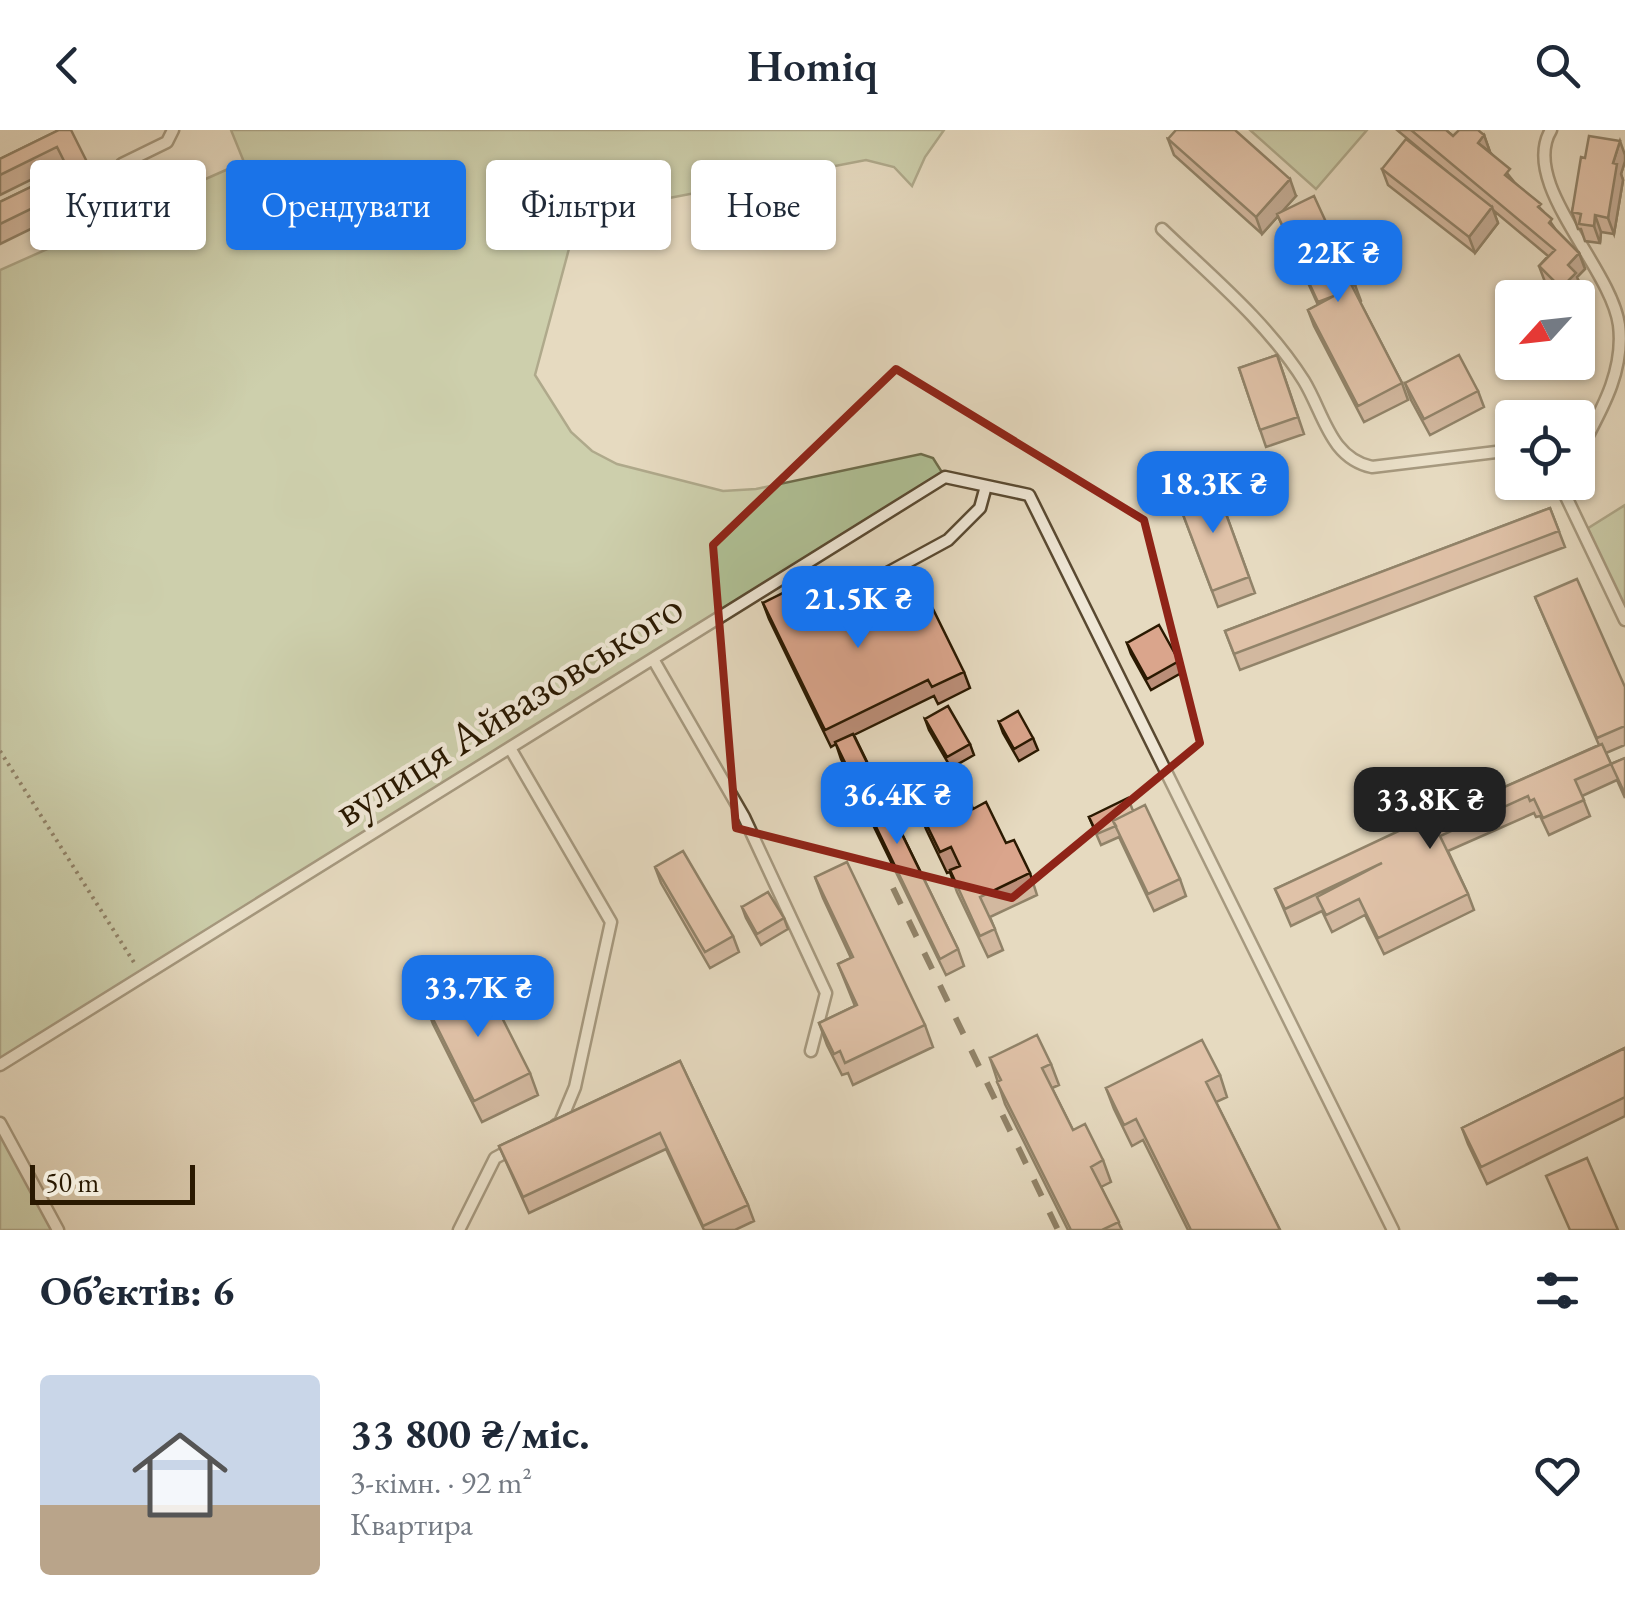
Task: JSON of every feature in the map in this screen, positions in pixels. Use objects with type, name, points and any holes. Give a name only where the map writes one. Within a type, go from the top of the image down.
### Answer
[{"type":"lane","points":[[130,160],[167,142],[173,130]]},
{"type":"lane","points":[[1550,130],[1544,140],[1543,166],[1550,188],[1602,276],[1618,325],[1615,376],[1595,418]]},
{"type":"lane","points":[[1162,229],[1261,324],[1304,381],[1340,453],[1355,464],[1372,467],[1495,452]]},
{"type":"lane","name":"вулиця Айвазовського","points":[[0,1065],[946,477],[1029,494],[1393,1230]]},
{"type":"lane","points":[[847,596],[948,540],[980,508],[986,486]]},
{"type":"lane","points":[[1567,500],[1625,620]]},
{"type":"lane","points":[[653,659],[744,817],[826,993],[811,1051]]},
{"type":"lane","points":[[510,748],[611,922],[574,1087],[560,1123],[544,1132]]},
{"type":"lane","points":[[0,1123],[58,1230]]},
{"type":"lane","points":[[459,1230],[495,1158],[528,1140]]},
{"type":"path","points":[[0,751],[143,976]]},
{"type":"highlighted area","points":[[896,369],[1144,520],[1200,743],[1012,898],[736,828],[713,545]]},
{"type":"green space","points":[[231,130],[944,130],[925,157],[912,186],[894,167],[866,160],[836,166],[836,160],[691,160],[691,194],[671,198],[671,160],[486,160],[486,250],[569,250],[535,375],[571,432],[592,451],[617,464],[723,491],[756,489],[921,454],[933,458],[945,477],[0,1065],[0,270],[45,250],[206,250],[206,179],[226,170],[226,250],[466,250],[466,160],[243,160]]},
{"type":"green space","points":[[1250,130],[1367,130],[1316,189]]},
{"type":"green space","points":[[1625,505],[1625,620],[1582,532]]},
{"type":"green space","points":[[0,1123],[58,1230],[0,1230]]},
{"type":"building","points":[[59,130],[71,130],[86,160],[64,160],[57,147],[0,175],[0,159]]},
{"type":"building","points":[[1176,130],[1235,130],[1290,179],[1256,217],[1168,139]]},
{"type":"building","points":[[1411,130],[1446,130],[1453,136],[1459,130],[1478,130],[1484,135],[1478,143],[1510,169],[1505,175],[1541,204],[1538,207],[1552,219],[1549,223],[1579,253],[1568,265],[1576,273],[1569,280],[1553,280],[1539,266],[1555,250]]},
{"type":"building","points":[[1589,136],[1620,141],[1613,163],[1617,164],[1608,218],[1595,215],[1594,226],[1579,224],[1581,214],[1572,212],[1581,157],[1585,158]]},
{"type":"building","points":[[1406,139],[1492,207],[1469,237],[1382,169]]},
{"type":"building","points":[[30,187],[30,209],[0,224],[0,202]]},
{"type":"building","points":[[1314,196],[1355,285],[1352,286],[1402,383],[1358,406],[1308,310],[1334,296],[1318,302],[1277,214]]},
{"type":"building","points":[[1277,355],[1298,417],[1260,430],[1239,368]]},
{"type":"building","points":[[1459,355],[1478,391],[1424,419],[1405,383]]},
{"type":"building","points":[[1214,481],[1249,577],[1212,591],[1176,496]]},
{"type":"building","points":[[1550,508],[1559,531],[1234,654],[1225,631]]},
{"type":"building","points":[[823,573],[853,634],[927,597],[964,672],[932,687],[928,680],[825,730],[763,603]]},
{"type":"building","points":[[1577,579],[1625,687],[1625,726],[1597,738],[1535,597]]},
{"type":"building","points":[[1159,625],[1179,661],[1147,679],[1127,643]]},
{"type":"building","points":[[948,706],[970,744],[947,757],[925,719]]},
{"type":"building","points":[[1018,711],[1033,738],[1014,749],[999,722]]},
{"type":"building","points":[[853,734],[958,949],[940,959],[835,742]]},
{"type":"building","points":[[1602,744],[1611,764],[1575,780],[1584,800],[1543,818],[1534,799],[1530,801],[1528,796],[1440,836],[1468,894],[1378,938],[1359,899],[1326,915],[1317,897],[1382,863],[1285,909],[1275,889],[1473,796],[1475,800]]},
{"type":"building","points":[[1625,758],[1625,794],[1611,764]]},
{"type":"building","points":[[967,794],[973,809],[986,802],[1006,843],[1014,840],[1030,873],[980,897],[995,929],[980,936],[950,870],[960,866],[951,847],[940,852],[918,807],[933,800],[937,808]]},
{"type":"building","points":[[1128,798],[1133,811],[1113,821],[1116,826],[1097,834],[1089,817]]},
{"type":"building","points":[[1145,805],[1180,879],[1148,894],[1113,821]]},
{"type":"building","points":[[683,851],[733,936],[705,952],[655,867]]},
{"type":"building","points":[[847,862],[925,1025],[845,1063],[840,1051],[834,1054],[819,1023],[857,1005],[838,964],[853,957],[815,877]]},
{"type":"building","points":[[768,892],[784,918],[757,934],[742,907]]},
{"type":"building","points":[[485,984],[530,1073],[474,1101],[425,1003]]},
{"type":"building","points":[[1037,1035],[1051,1064],[1042,1068],[1073,1130],[1085,1124],[1103,1160],[1091,1167],[1119,1222],[1102,1230],[1071,1230],[997,1082],[1001,1080],[990,1058]]},
{"type":"building","points":[[1202,1040],[1220,1075],[1206,1082],[1280,1230],[1191,1230],[1136,1119],[1124,1125],[1106,1088]]},
{"type":"building","points":[[1625,1048],[1625,1097],[1481,1167],[1462,1128]]},
{"type":"building","points":[[680,1061],[748,1205],[703,1226],[660,1133],[523,1197],[499,1146]]},
{"type":"building","points":[[1587,1158],[1618,1230],[1570,1230],[1546,1176]]},
{"type":"railway","points":[[893,888],[1058,1230]]}]
